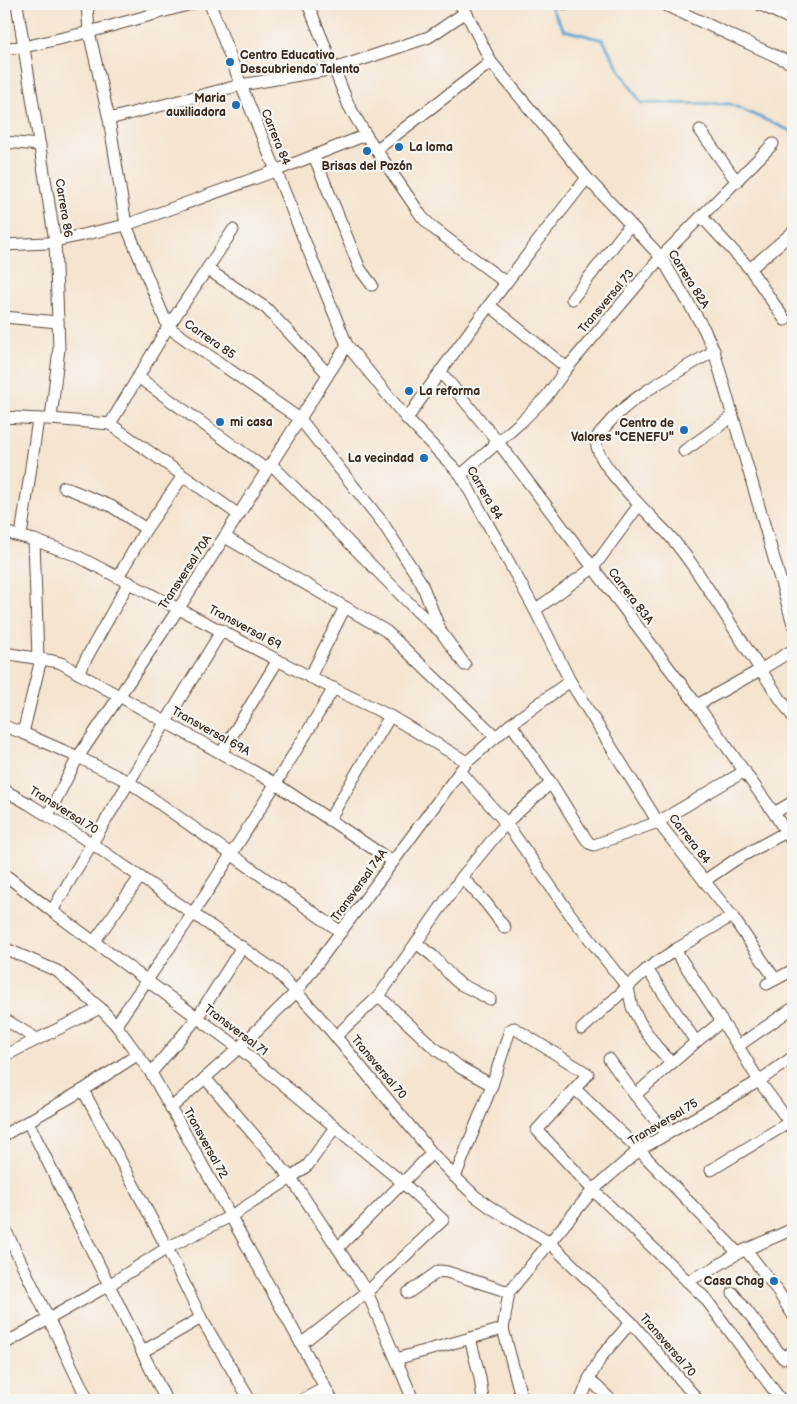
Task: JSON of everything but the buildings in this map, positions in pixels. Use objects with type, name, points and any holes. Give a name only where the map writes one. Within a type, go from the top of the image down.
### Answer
[{"type":"street","name":"Carrera 86","points":[[18,4],[55,241],[59,348],[51,419]]},
{"type":"street","name":"Carrera 85","points":[[87,4],[89,32],[109,119],[126,225],[168,327],[300,419],[382,522],[421,582],[441,632]]},
{"type":"street","points":[[4,48],[24,47],[89,32],[191,4]]},
{"type":"street","name":"Carrera 84","points":[[210,4],[275,171],[347,345],[407,419],[461,475],[535,610],[570,681],[658,822],[732,916],[771,982],[793,970]]},
{"type":"street","points":[[308,4],[349,106],[366,135],[422,217],[433,228],[505,282]]},
{"type":"street","points":[[663,4],[793,64]]},
{"type":"street","points":[[759,4],[793,20]]},
{"type":"street","points":[[109,119],[241,85],[334,69],[429,37],[463,8]]},
{"type":"street","name":"Carrera 82A","points":[[463,8],[491,62],[587,178],[661,257],[704,329],[714,351],[793,624]]},
{"type":"street","points":[[376,150],[491,62]]},
{"type":"street","points":[[700,130],[737,182]]},
{"type":"street","points":[[4,245],[47,243],[126,225],[275,171],[366,135]]},
{"type":"street","points":[[4,142],[40,145]]},
{"type":"street","name":"Transversal 73","points":[[461,475],[521,422],[546,396],[567,368],[661,257],[773,144]]},
{"type":"street","points":[[314,156],[360,269],[372,285]]},
{"type":"street","points":[[407,419],[505,282],[587,178]]},
{"type":"street","points":[[702,217],[750,268],[785,320]]},
{"type":"street","points":[[572,299],[630,225]]},
{"type":"street","points":[[110,424],[168,327],[233,230]]},
{"type":"street","points":[[750,268],[793,232]]},
{"type":"street","points":[[207,269],[266,308],[328,374]]},
{"type":"street","points":[[489,305],[567,368]]},
{"type":"street","points":[[4,317],[58,322]]},
{"type":"street","name":"Transversal 70A","points":[[48,815],[78,757],[179,608],[347,345]]},
{"type":"street","points":[[714,351],[638,397],[614,417],[597,437],[596,443],[598,451],[614,476],[639,506],[668,534],[691,563],[760,670],[793,717]]},
{"type":"street","name":"Carrera 83A","points":[[440,371],[498,442],[697,705],[774,813],[793,843]]},
{"type":"street","points":[[138,377],[269,467],[441,632],[465,664]]},
{"type":"street","points":[[4,417],[110,424],[239,515]]},
{"type":"street","points":[[684,452],[732,417]]},
{"type":"street","points":[[21,536],[38,419]]},
{"type":"street","points":[[78,673],[146,529],[183,476]]},
{"type":"street","points":[[64,487],[111,506],[146,529]]},
{"type":"street","points":[[535,610],[593,568],[639,506]]},
{"type":"street","name":"Transversal 69","points":[[4,532],[34,540],[75,555],[124,579],[310,677],[390,716],[464,766],[570,914],[628,988]]},
{"type":"street","points":[[225,537],[386,631],[496,737]]},
{"type":"street","points":[[23,733],[39,659],[34,540]]},
{"type":"street","points":[[310,677],[346,607]]},
{"type":"street","points":[[52,911],[91,843],[222,630]]},
{"type":"street","points":[[697,705],[793,650]]},
{"type":"street","name":"Transversal 69A","points":[[4,653],[61,664],[120,695],[276,784],[393,862]]},
{"type":"street","points":[[222,752],[278,660]]},
{"type":"street","name":"Transversal 74A","points":[[171,1108],[238,1048],[296,992],[464,766],[511,724],[570,681]]},
{"type":"street","points":[[116,1025],[232,855],[334,688]]},
{"type":"street","points":[[329,820],[390,716]]},
{"type":"street","points":[[511,724],[589,843],[594,845],[658,822],[744,771]]},
{"type":"street","points":[[4,726],[78,757],[129,782],[341,932]]},
{"type":"street","points":[[336,1036],[380,996],[462,877],[506,823],[551,783]]},
{"type":"street","name":"Transversal 70","points":[[4,790],[48,815],[91,843],[276,971],[336,1036],[432,1153],[475,1196],[550,1243],[631,1322],[697,1400]]},
{"type":"street","points":[[774,813],[793,802]]},
{"type":"street","points":[[704,881],[735,860],[786,832]]},
{"type":"street","name":"Transversal 71","points":[[4,874],[238,1048],[403,1183],[442,1220],[367,1292]]},
{"type":"street","points":[[94,942],[140,877]]},
{"type":"street","points":[[462,877],[486,903],[505,928]]},
{"type":"street","points":[[582,1028],[647,969],[732,916]]},
{"type":"street","points":[[416,942],[433,956],[460,984],[490,999]]},
{"type":"street","points":[[151,1073],[198,1018],[242,947]]},
{"type":"street","name":"Transversal 72","points":[[4,948],[57,971],[100,1008],[116,1025],[151,1073],[332,1400]]},
{"type":"street","points":[[675,950],[759,1081],[792,1123],[711,1170]]},
{"type":"street","points":[[647,969],[696,1042]]},
{"type":"street","points":[[628,988],[632,1007],[642,1026],[656,1046],[672,1063]]},
{"type":"street","points":[[380,996],[432,1046],[461,1068],[492,1085]]},
{"type":"street","points":[[4,1056],[100,1008]]},
{"type":"street","points":[[738,1046],[793,1008]]},
{"type":"street","points":[[4,1019],[37,1039]]},
{"type":"street","points":[[635,1095],[722,1021]]},
{"type":"street","points":[[455,1176],[492,1085],[510,1030],[514,1028],[588,1074],[537,1130],[593,1190],[705,1298],[782,1400]]},
{"type":"street","points":[[4,1135],[84,1090],[137,1055]]},
{"type":"street","name":"Transversal 75","points":[[522,1400],[503,1329],[509,1292],[593,1190],[639,1150],[759,1081],[793,1057]]},
{"type":"street","points":[[609,1058],[635,1095],[667,1134]]},
{"type":"street","points":[[205,1078],[291,1178],[367,1292],[413,1400]]},
{"type":"street","points":[[575,1089],[742,1252],[775,1287],[793,1315]]},
{"type":"street","points":[[84,1090],[167,1248],[201,1318],[250,1400]]},
{"type":"street","points":[[28,1122],[166,1400]]},
{"type":"street","points":[[4,1344],[109,1285],[167,1248],[230,1216],[291,1178],[308,1165],[335,1127]]},
{"type":"street","points":[[338,1248],[432,1153]]},
{"type":"street","points":[[4,1227],[88,1400]]},
{"type":"street","points":[[687,1281],[742,1252],[793,1229]]},
{"type":"street","points":[[408,1294],[439,1271],[509,1292]]},
{"type":"street","points":[[301,1344],[367,1292]]},
{"type":"street","points":[[733,1293],[782,1358],[793,1351]]},
{"type":"street","points":[[142,1352],[201,1318]]},
{"type":"street","points":[[581,1400],[589,1379],[601,1357],[631,1322]]},
{"type":"street","points":[[396,1359],[503,1329]]},
{"type":"street","points":[[470,1338],[480,1378],[483,1400]]},
{"type":"street","points":[[589,1379],[611,1400]]},
{"type":"street","points":[[302,1400],[325,1388]]},
{"type":"waterway","points":[[549,4],[564,30],[603,40],[641,103],[730,104],[793,132]]},
{"type":"place","name":"Centro Educativo Descubriendo Talento","points":[[230,62]]},
{"type":"place","name":"Maria auxiliadora","points":[[236,105]]},
{"type":"place","name":"La loma","points":[[399,147]]},
{"type":"place","name":"Brisas del Pozón","points":[[367,151]]},
{"type":"place","name":"La reforma","points":[[409,391]]},
{"type":"place","name":"mi casa","points":[[220,422]]},
{"type":"place","name":"Centro de Valores \"CENEFU\"","points":[[684,430]]},
{"type":"place","name":"La vecindad","points":[[424,458]]},
{"type":"place","name":"Casa Chag","points":[[774,1281]]}]
